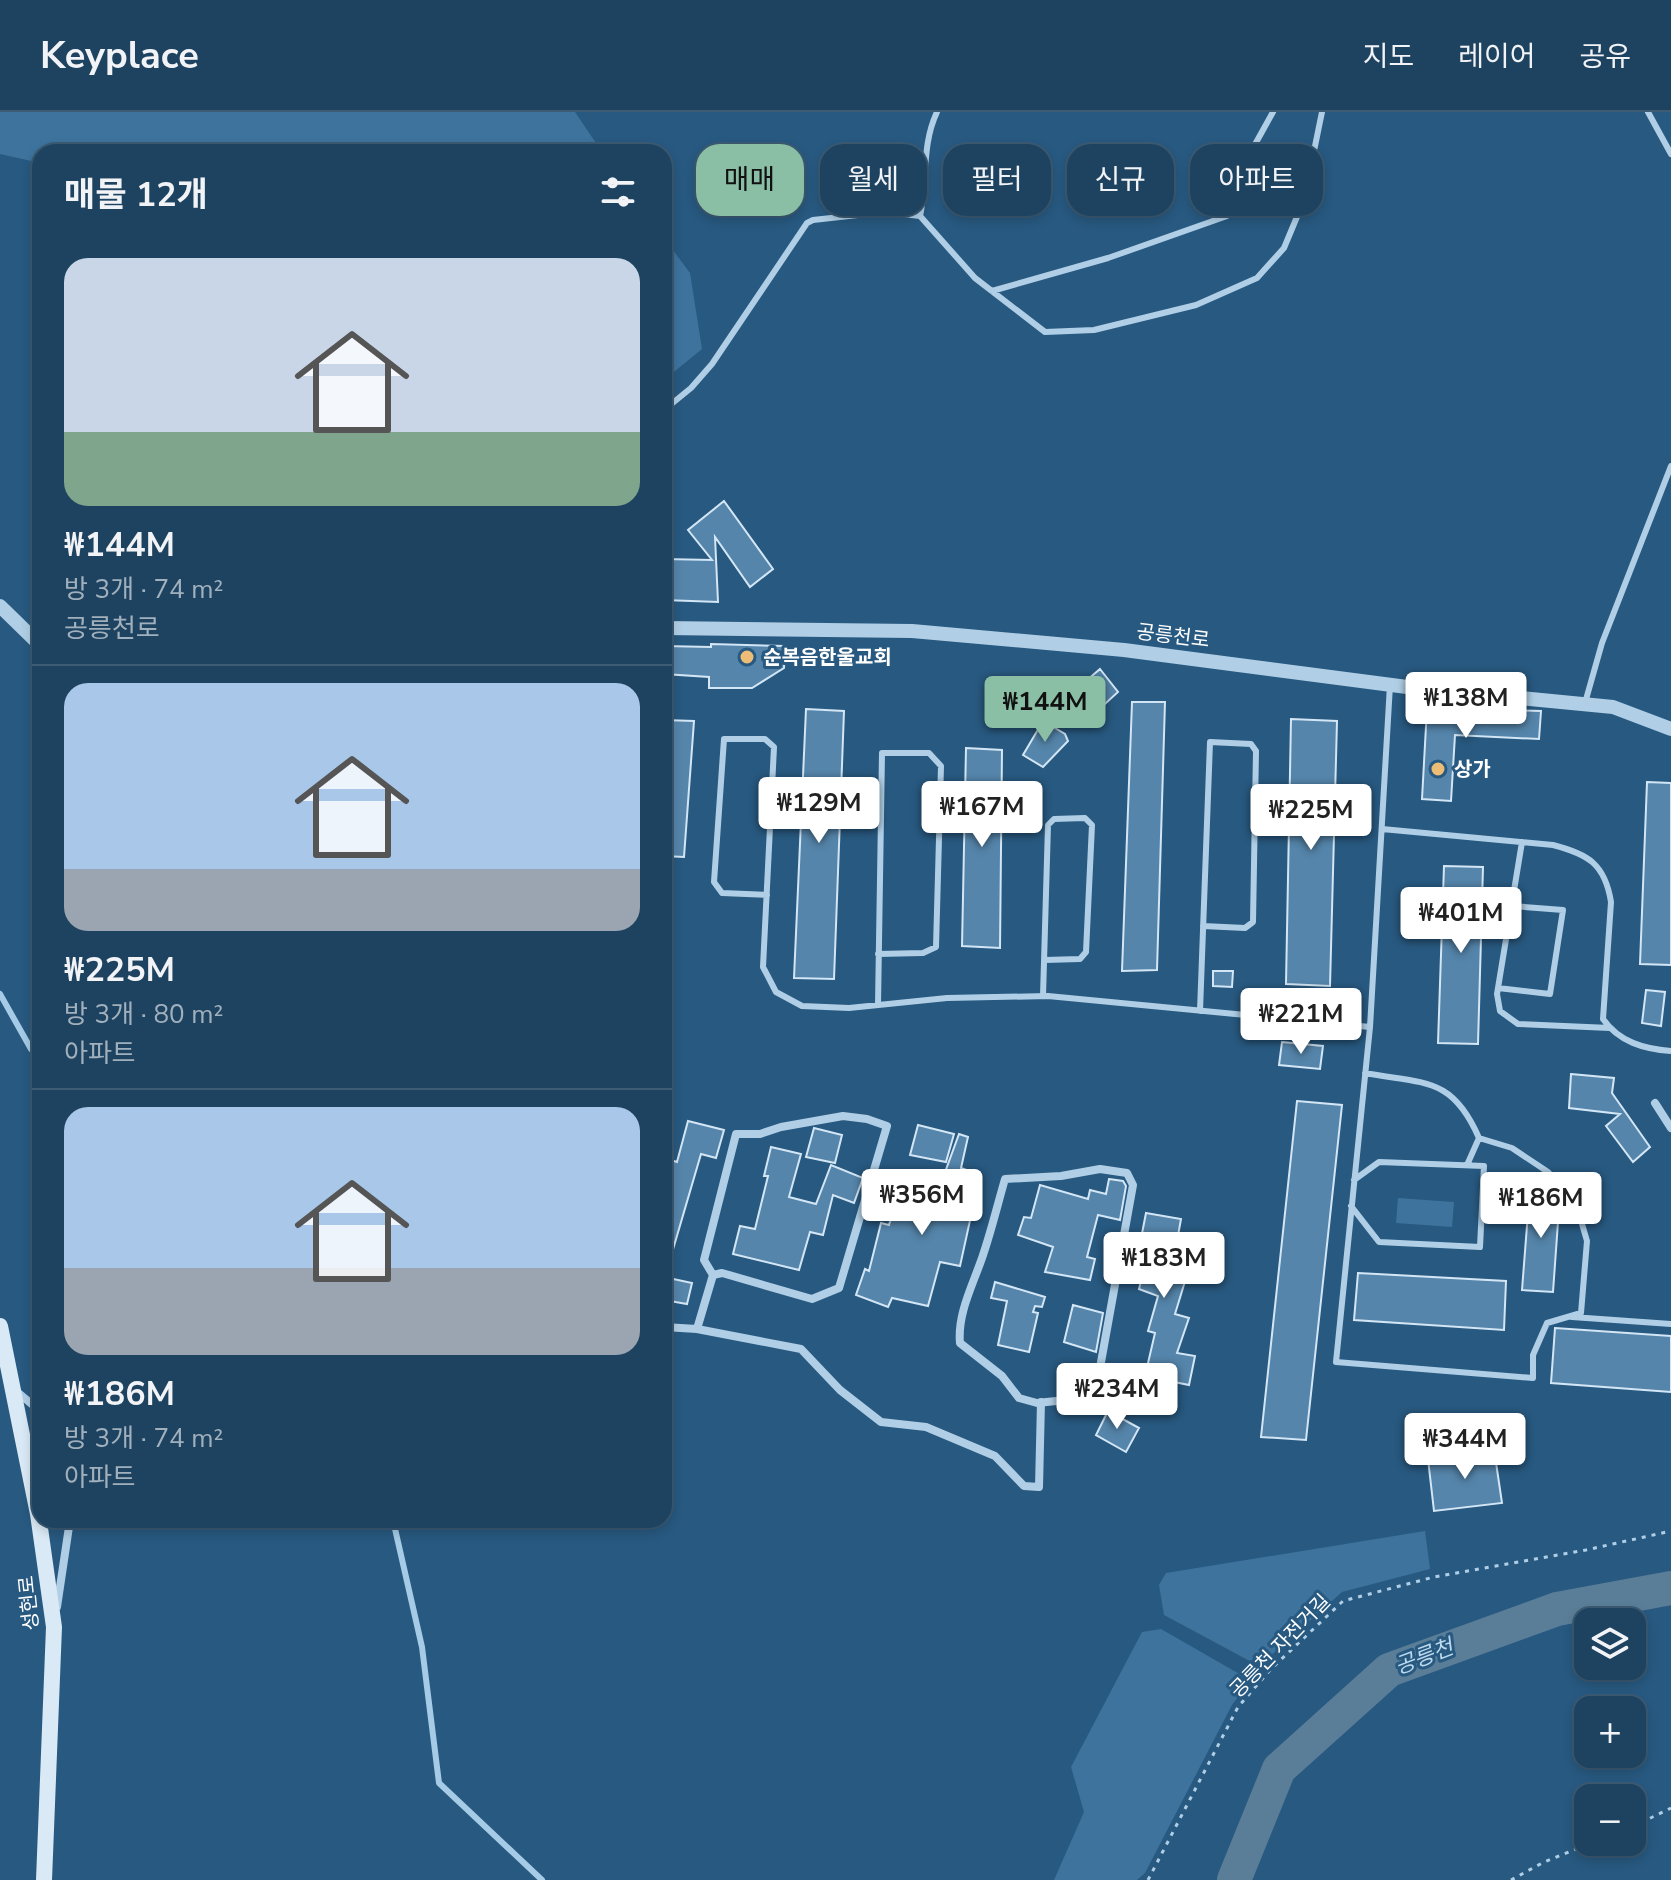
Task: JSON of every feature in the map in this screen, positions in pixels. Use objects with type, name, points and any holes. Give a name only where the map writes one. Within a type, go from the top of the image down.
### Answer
[{"type":"main road","name":"성현로","points":[[0,1326],[32,1484]]},
{"type":"main road","name":"성현로","points":[[40,1528],[54,1627],[44,1880]]},
{"type":"street","points":[[0,606],[32,637]]},
{"type":"street","name":"공릉천로","points":[[672,628],[912,631],[1124,650],[1390,685],[1613,707],[1671,729]]},
{"type":"street","points":[[1655,1103],[1671,1128]]},
{"type":"street","points":[[697,1329],[713,1275],[704,1260],[736,1134],[760,1134],[843,1116],[887,1126],[839,1288],[812,1299],[722,1273],[713,1275]]},
{"type":"street","points":[[1100,1169],[1127,1173],[1133,1185],[1094,1401],[1087,1406],[1041,1402],[1019,1398],[1002,1376],[960,1343],[959,1332],[968,1293],[984,1254],[1005,1179],[1061,1176],[1100,1169]]},
{"type":"street","points":[[672,1327],[697,1329],[801,1349],[840,1390],[881,1422],[926,1427],[995,1456],[1024,1486],[1039,1487],[1041,1402]]},
{"type":"street","points":[[13,1388],[32,1404]]},
{"type":"street","points":[[54,1627],[69,1528]]},
{"type":"lane","points":[[926,144],[937,112]]},
{"type":"lane","points":[[992,291],[1108,258],[1227,216],[1236,201],[1235,189],[1248,157],[1273,112]]},
{"type":"lane","points":[[920,216],[975,278],[1045,332],[1094,330],[1196,305],[1257,278],[1284,248],[1304,200],[1322,112]]},
{"type":"lane","points":[[1648,112],[1671,154]]},
{"type":"lane","points":[[672,403],[712,364],[807,223],[857,216]]},
{"type":"lane","points":[[1585,704],[1602,643],[1671,466]]},
{"type":"lane","points":[[1365,1073],[1428,1084],[1451,1094],[1466,1110],[1479,1138],[1512,1148],[1548,1172],[1575,1200],[1587,1241],[1581,1313],[1547,1323],[1533,1355],[1533,1378],[1336,1362],[1351,1206],[1354,1180],[1365,1073],[1370,1027],[1390,685]]},
{"type":"lane","points":[[767,895],[722,893],[714,882],[724,739],[765,739],[774,747],[767,895],[763,967],[776,992],[802,1006],[849,1008],[947,998],[1043,996],[1370,1027]]},
{"type":"lane","points":[[1200,1011],[1203,926],[1210,742],[1251,744],[1256,751],[1253,922],[1245,928],[1203,926]]},
{"type":"lane","points":[[878,954],[923,953],[936,947],[941,766],[929,753],[882,753],[878,954],[878,1005]]},
{"type":"lane","points":[[1043,996],[1048,825],[1054,819],[1085,818],[1092,825],[1086,952],[1080,959],[1045,960]]},
{"type":"lane","points":[[1382,829],[1553,845],[1580,852],[1591,860],[1609,886],[1611,902],[1603,1019],[1617,1035],[1641,1046],[1671,1051]]},
{"type":"lane","points":[[1522,842],[1498,988],[1500,1011],[1518,1024],[1610,1028]]},
{"type":"lane","points":[[1498,988],[1550,994],[1563,910],[1512,906]]},
{"type":"lane","points":[[1467,1165],[1479,1138]]},
{"type":"lane","points":[[1351,1206],[1379,1242],[1480,1247],[1484,1166],[1379,1162],[1354,1180]]},
{"type":"lane","points":[[1569,1316],[1671,1324]]},
{"type":"path","name":"공릉천 자전거길","points":[[1148,1880],[1238,1707],[1271,1669],[1343,1601],[1434,1577],[1586,1550],[1671,1531]]},
{"type":"path","points":[[1646,1820],[1671,1808]]},
{"type":"path","points":[[1511,1880],[1574,1850]]},
{"type":"shaded area","points":[[0,112],[575,112],[597,144],[32,144],[32,161],[0,154]]},
{"type":"shaded area","points":[[672,249],[690,273],[702,349],[672,373]]},
{"type":"shaded area","points":[[1398,1198],[1454,1202],[1452,1227],[1396,1223]]},
{"type":"shaded area","points":[[1425,1531],[1430,1569],[1342,1592],[1259,1666],[1164,1615],[1159,1585],[1166,1573]]},
{"type":"shaded area","points":[[1161,1629],[1243,1676],[1246,1686],[1232,1705],[1145,1873],[1137,1880],[1054,1880],[1084,1812],[1071,1767],[1142,1632]]},
{"type":"building","points":[[724,501],[773,569],[750,587],[715,537],[718,602],[672,600],[672,559],[712,560],[688,530]]},
{"type":"building","name":"순복음한울교회","points":[[711,644],[785,646],[784,668],[752,688],[709,688],[709,677],[672,675],[672,646],[711,647]]},
{"type":"building","points":[[1100,669],[1118,692],[1082,725],[1064,700]]},
{"type":"building","points":[[1132,702],[1165,702],[1157,970],[1122,971]]},
{"type":"building","name":"상가","points":[[1427,708],[1541,711],[1539,739],[1455,735],[1451,801],[1422,799]]},
{"type":"building","points":[[806,709],[844,711],[834,979],[794,978]]},
{"type":"building","points":[[1291,719],[1337,721],[1330,986],[1286,984]]},
{"type":"building","points":[[672,720],[694,721],[684,857],[672,856]]},
{"type":"building","points":[[1043,721],[1065,734],[1068,741],[1043,767],[1023,755]]},
{"type":"building","points":[[966,748],[1002,750],[1000,948],[962,946]]},
{"type":"building","points":[[1647,782],[1671,783],[1671,965],[1640,964]]},
{"type":"building","points":[[1444,866],[1483,867],[1478,1044],[1438,1043]]},
{"type":"building","points":[[1213,971],[1233,971],[1232,987],[1213,986]]},
{"type":"building","points":[[1646,990],[1665,992],[1661,1026],[1642,1023]]},
{"type":"building","points":[[1282,1042],[1323,1046],[1320,1069],[1279,1065]]},
{"type":"building","points":[[1571,1074],[1614,1078],[1612,1093],[1650,1147],[1633,1162],[1606,1126],[1620,1114],[1569,1108]]},
{"type":"building","points":[[1297,1101],[1342,1105],[1306,1440],[1261,1437]]},
{"type":"building","points":[[688,1121],[724,1130],[716,1158],[701,1154],[672,1253],[672,1160],[677,1162]]},
{"type":"building","points":[[918,1125],[954,1134],[946,1162],[910,1155]]},
{"type":"building","points":[[814,1128],[842,1135],[835,1163],[806,1157]]},
{"type":"building","points":[[959,1134],[968,1137],[961,1168],[980,1175],[960,1266],[940,1262],[928,1306],[892,1298],[888,1307],[856,1295],[865,1269],[869,1271],[881,1223],[889,1225],[901,1185],[937,1194]]},
{"type":"building","points":[[771,1147],[801,1154],[789,1197],[816,1204],[831,1165],[863,1178],[854,1203],[833,1195],[823,1235],[810,1232],[799,1270],[733,1254],[740,1226],[755,1229],[768,1176],[764,1176]]},
{"type":"building","points":[[1109,1179],[1123,1181],[1126,1186],[1120,1220],[1098,1215],[1087,1257],[1095,1259],[1090,1280],[1045,1272],[1053,1247],[1018,1235],[1024,1217],[1031,1218],[1040,1185],[1088,1199],[1090,1190],[1106,1194]]},
{"type":"building","points":[[1530,1187],[1556,1189],[1560,1194],[1553,1292],[1522,1290]]},
{"type":"building","points":[[1146,1213],[1181,1219],[1171,1274],[1186,1278],[1175,1314],[1189,1318],[1177,1353],[1195,1356],[1189,1385],[1145,1376],[1155,1333],[1148,1331],[1158,1296],[1139,1289],[1146,1261],[1137,1259]]},
{"type":"building","points":[[1358,1273],[1506,1281],[1504,1330],[1354,1320]]},
{"type":"building","points":[[672,1279],[692,1283],[687,1304],[672,1301]]},
{"type":"building","points":[[995,1282],[1045,1297],[1042,1307],[1035,1306],[1033,1312],[1038,1313],[1029,1352],[998,1345],[1007,1301],[991,1298]]},
{"type":"building","points":[[1073,1305],[1103,1313],[1096,1352],[1064,1342]]},
{"type":"building","points":[[1555,1328],[1671,1336],[1671,1392],[1551,1383]]},
{"type":"building","points":[[1108,1411],[1139,1428],[1126,1452],[1096,1435]]},
{"type":"building","points":[[1494,1449],[1502,1503],[1434,1511],[1428,1459]]},
{"type":"waterway","points":[[0,994],[32,1050]]},
{"type":"waterway","points":[[395,1528],[422,1647],[439,1783],[542,1880]]},
{"type":"waterway","name":"공릉천","points":[[1234,1880],[1279,1769],[1389,1670],[1557,1609],[1671,1588]]},
{"type":"place","name":"순복음한울교회","points":[[747,657]]},
{"type":"place","name":"상가","points":[[1438,769]]}]
